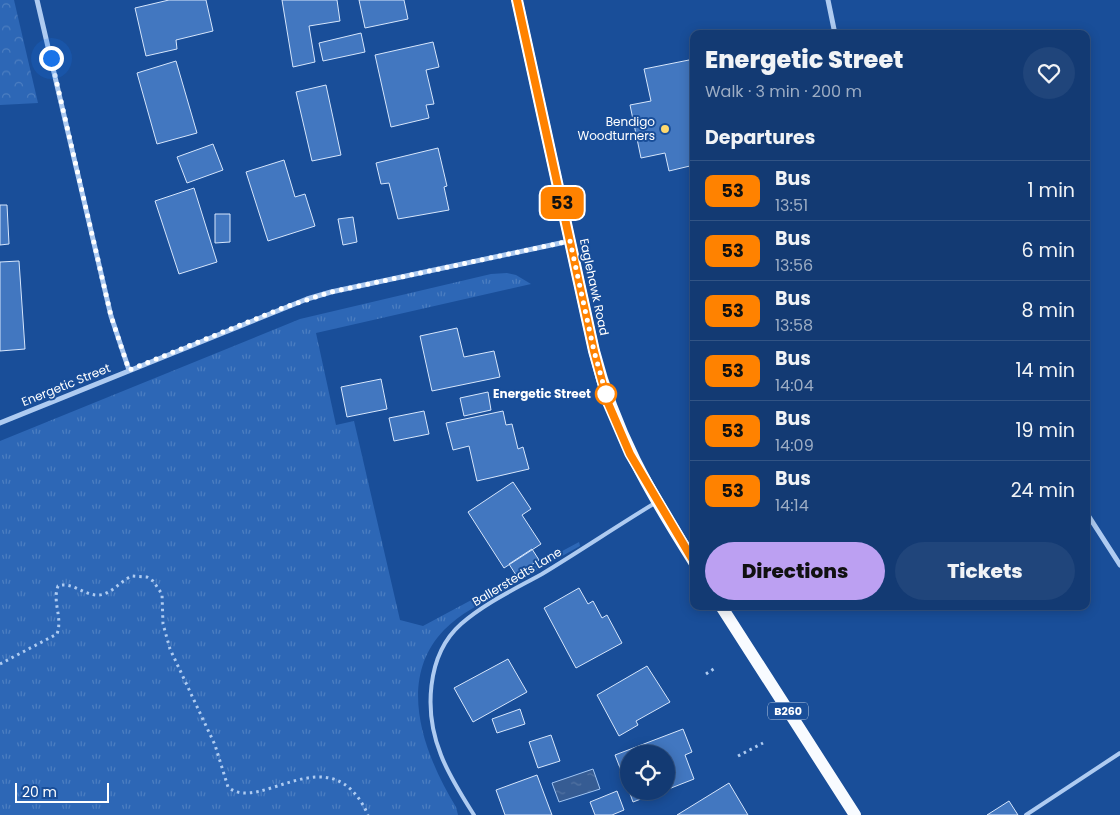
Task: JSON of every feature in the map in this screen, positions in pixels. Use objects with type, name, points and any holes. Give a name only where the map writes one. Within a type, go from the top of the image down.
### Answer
[{"type":"main road","name":"Eaglehawk Road","points":[[517,0],[594,351],[608,403],[630,454],[690,556]]},
{"type":"main road","name":"B260","points":[[724,610],[855,815]]},
{"type":"street","points":[[37,0],[111,316],[129,370]]},
{"type":"street","points":[[828,0],[835,30]]},
{"type":"street","name":"Energetic Street","points":[[0,423],[285,307],[331,292],[570,241]]},
{"type":"street","points":[[1090,518],[1120,565]]},
{"type":"lane","name":"Ballerstedts Lane","points":[[474,815],[440,753],[435,735],[431,702],[432,680],[441,650],[461,624],[497,600],[590,546],[657,502]]},
{"type":"lane","points":[[1026,815],[1120,753]]},
{"type":"path","points":[[0,664],[57,634],[60,622],[55,597],[58,586],[64,584],[100,595],[109,592],[132,576],[147,578],[158,586],[162,594],[163,624],[170,649],[215,745],[228,787],[245,795],[306,779],[332,780],[348,787],[355,793],[368,815]]},
{"type":"path","points":[[706,674],[715,668]]},
{"type":"path","points":[[738,756],[763,743]]},
{"type":"green space","points":[[0,0],[14,0],[38,103],[0,105]]},
{"type":"green space","points":[[507,273],[516,275],[531,284],[316,333],[336,425],[354,421],[400,620],[423,626],[579,542],[580,546],[457,619],[444,630],[429,650],[421,672],[418,695],[420,718],[434,765],[456,807],[458,815],[0,815],[0,441],[300,319],[491,274]]},
{"type":"water","points":[[593,769],[600,789],[559,802],[552,783]]},
{"type":"building","points":[[169,0],[206,0],[213,31],[176,40],[177,49],[146,56],[135,8]]},
{"type":"building","points":[[282,0],[337,0],[340,21],[309,26],[315,62],[293,67]]},
{"type":"building","points":[[359,0],[404,0],[408,19],[365,28]]},
{"type":"building","points":[[361,33],[365,52],[323,61],[319,43]]},
{"type":"building","points":[[433,42],[439,67],[426,70],[434,104],[426,105],[429,118],[391,127],[375,55]]},
{"type":"building","name":"Bendigo Woodturners","points":[[690,60],[690,166],[669,171],[665,153],[641,158],[630,105],[651,101],[644,69]]},
{"type":"building","points":[[176,61],[197,133],[157,144],[137,73]]},
{"type":"building","points":[[326,85],[341,155],[312,161],[296,92]]},
{"type":"building","points":[[213,144],[223,170],[187,183],[177,157]]},
{"type":"building","points":[[438,148],[447,186],[444,187],[449,210],[398,219],[389,183],[381,184],[376,163]]},
{"type":"building","points":[[284,160],[295,197],[305,194],[315,226],[268,241],[246,172]]},
{"type":"building","points":[[194,188],[217,262],[179,274],[155,201]]},
{"type":"building","points":[[0,205],[7,205],[9,244],[0,245]]},
{"type":"building","points":[[215,214],[230,214],[230,242],[215,243]]},
{"type":"building","points":[[353,217],[357,242],[343,245],[338,219]]},
{"type":"building","points":[[19,261],[25,349],[0,351],[0,262]]},
{"type":"building","points":[[457,328],[464,357],[494,351],[500,377],[432,391],[420,336]]},
{"type":"building","points":[[381,379],[387,409],[347,417],[341,387]]},
{"type":"building","points":[[488,392],[491,410],[464,416],[460,398]]},
{"type":"building","points":[[424,411],[429,434],[394,441],[389,418]]},
{"type":"building","points":[[503,411],[506,425],[512,424],[518,449],[523,447],[529,469],[477,481],[469,446],[453,450],[446,423]]},
{"type":"building","points":[[513,482],[531,509],[522,515],[541,544],[504,568],[468,512]]},
{"type":"building","points":[[532,549],[539,560],[516,575],[509,564]]},
{"type":"building","points":[[579,588],[588,604],[593,601],[602,618],[607,615],[622,643],[576,668],[544,608]]},
{"type":"building","points":[[508,659],[527,692],[473,722],[454,688]]},
{"type":"building","points":[[647,666],[670,702],[636,721],[638,725],[619,736],[597,695]]},
{"type":"building","points":[[520,709],[525,724],[497,733],[492,719]]},
{"type":"building","points":[[683,729],[692,752],[685,755],[694,779],[675,786],[675,745],[641,745]]},
{"type":"building","points":[[551,735],[560,761],[538,768],[529,742]]},
{"type":"building","points":[[620,753],[620,768],[615,755]]},
{"type":"building","points":[[537,775],[552,815],[505,815],[496,790]]},
{"type":"building","points":[[729,783],[748,815],[677,815]]},
{"type":"building","points":[[617,791],[624,810],[612,815],[595,815],[590,802]]},
{"type":"building","points":[[1009,801],[1018,815],[987,815]]},
{"type":"bus line","name":"53","points":[[517,0],[594,351],[608,403],[636,466],[690,556]]},
{"type":"place","name":"Bendigo Woodturners","points":[[665,129]]},
{"type":"place","name":"Energetic Street","points":[[606,394]]},
{"type":"route","points":[[51,58],[111,316],[129,370],[307,299],[331,292],[570,241],[600,377],[606,394]]}]
